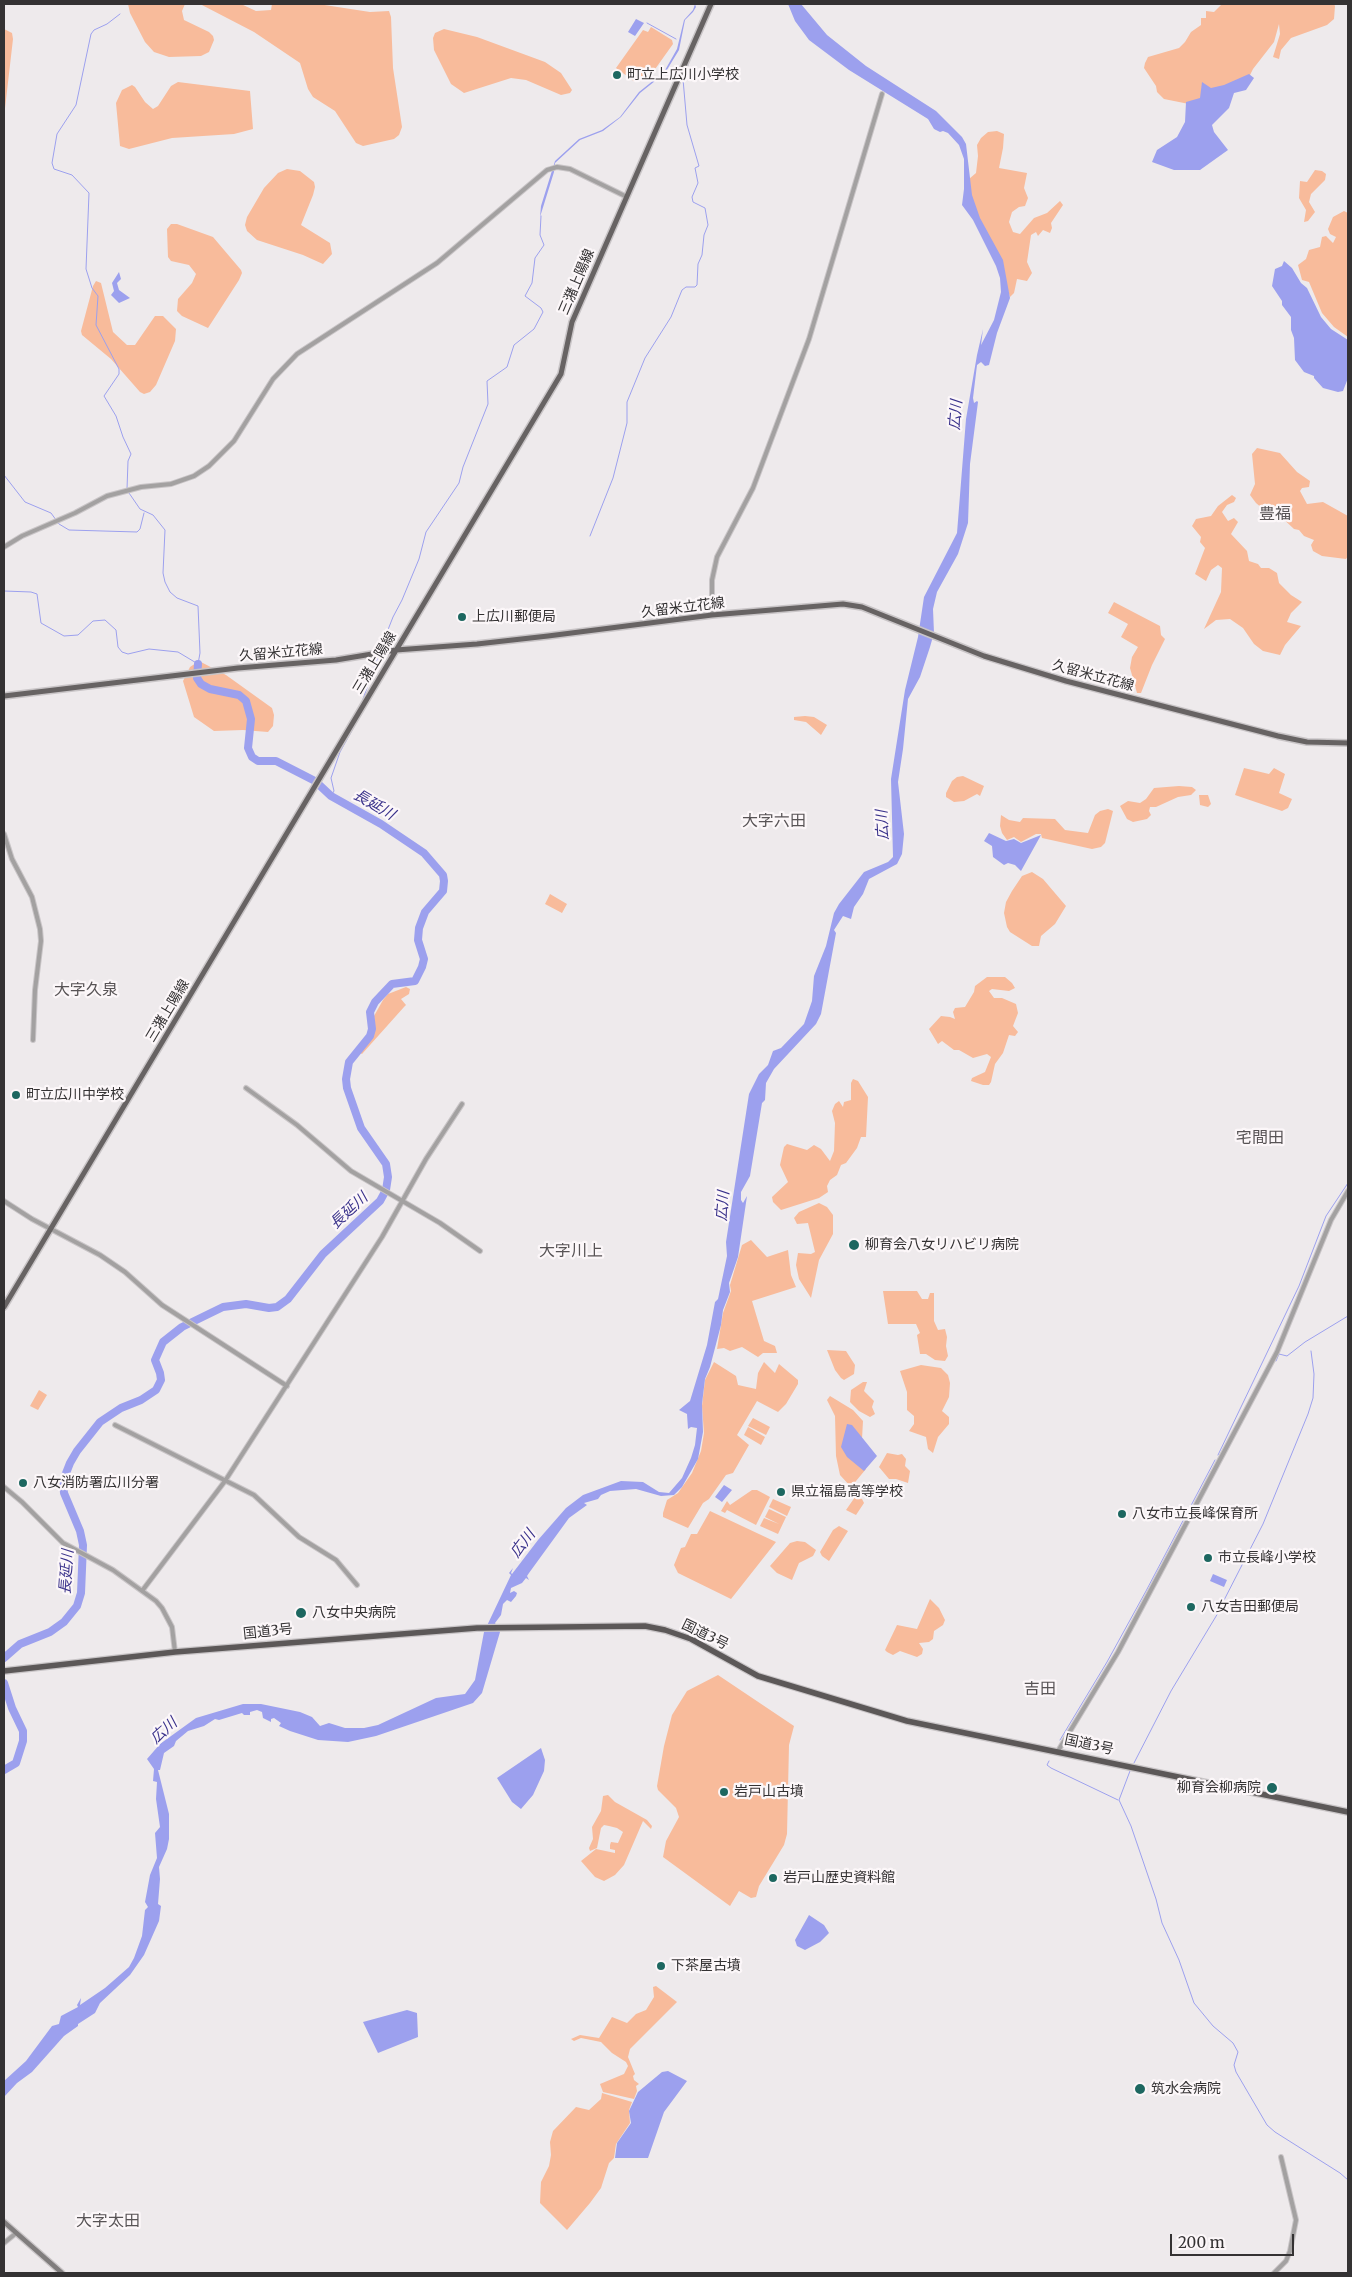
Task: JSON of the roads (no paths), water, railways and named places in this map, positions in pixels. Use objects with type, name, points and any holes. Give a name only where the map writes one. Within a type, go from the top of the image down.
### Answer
[{"type":"highway","name":"国道3号","points":[[4,1671],[175,1652],[483,1628],[621,1625],[665,1630],[691,1639],[758,1676],[808,1693],[944,1730],[1058,1751],[1348,1812]]},
{"type":"main road","name":"三潴上陽線","points":[[4,1307],[561,374],[572,322],[711,4]]},
{"type":"main road","name":"久留米立花線","points":[[4,696],[238,668],[336,660],[396,650],[477,644],[712,615],[843,604],[862,607],[934,637],[1028,670],[1278,736],[1307,742],[1348,743]]},
{"type":"main road","points":[[4,2222],[62,2273]]},
{"type":"street","points":[[712,615],[712,580],[717,557],[753,488],[809,339],[882,94]]},
{"type":"street","points":[[4,547],[22,536],[52,524],[107,496],[130,489],[171,484],[194,476],[209,466],[234,441],[273,379],[298,354],[437,263],[547,170],[557,167],[570,169],[627,197]]},
{"type":"street","points":[[4,834],[12,859],[32,897],[40,929],[33,1040]]},
{"type":"street","points":[[246,1088],[297,1125],[351,1171],[440,1223],[480,1251]]},
{"type":"street","points":[[142,1591],[225,1481],[403,1202],[426,1159],[462,1104]]},
{"type":"street","points":[[1058,1751],[1118,1652],[1254,1397],[1277,1352],[1332,1220],[1348,1191]]},
{"type":"street","points":[[4,1200],[51,1229],[100,1255],[125,1272],[162,1305],[287,1386]]},
{"type":"street","points":[[115,1424],[254,1495],[266,1504],[299,1537],[336,1560],[357,1584]]},
{"type":"street","points":[[4,1487],[22,1502],[63,1543],[108,1567],[156,1601],[166,1614],[175,1638],[175,1652]]},
{"type":"street","points":[[1274,2273],[1286,2261],[1290,2251],[1296,2220],[1281,2157]]},
{"type":"street","points":[[4,2244],[16,2234]]},
{"type":"water","points":[[695,4],[696,7],[693,12],[685,20],[679,50],[665,73],[640,93],[621,117],[603,131],[580,140],[555,163],[540,217],[541,206],[555,161],[579,139],[602,130],[620,117],[639,92],[664,72],[677,49],[684,20],[693,10]]},
{"type":"water","points":[[788,4],[801,4],[827,35],[866,66],[936,111],[962,137],[966,144],[972,195],[980,218],[1003,260],[1010,298],[997,333],[989,365],[985,366],[981,362],[977,365],[973,398],[974,403],[978,402],[970,464],[968,523],[958,554],[937,592],[933,609],[934,633],[920,677],[908,699],[898,782],[904,834],[902,854],[897,864],[869,879],[863,894],[854,907],[851,919],[843,916],[834,930],[836,933],[821,1014],[816,1024],[774,1069],[766,1083],[765,1100],[762,1103],[750,1176],[741,1192],[743,1203],[747,1196],[738,1257],[729,1283],[730,1292],[723,1310],[721,1325],[705,1379],[702,1404],[703,1432],[698,1459],[682,1487],[674,1495],[661,1496],[636,1489],[610,1491],[601,1495],[598,1499],[584,1503],[587,1505],[569,1518],[527,1576],[529,1580],[526,1578],[522,1583],[511,1588],[510,1593],[514,1591],[517,1593],[511,1602],[507,1600],[503,1604],[501,1615],[495,1623],[500,1632],[482,1693],[473,1703],[376,1736],[348,1742],[318,1740],[290,1731],[279,1726],[281,1723],[274,1718],[271,1719],[271,1722],[263,1718],[262,1712],[257,1710],[250,1712],[250,1715],[242,1713],[219,1720],[215,1719],[204,1726],[188,1731],[176,1741],[174,1746],[164,1753],[160,1770],[158,1770],[169,1814],[169,1839],[159,1867],[158,1904],[161,1906],[159,1921],[144,1955],[130,1975],[100,2003],[95,2013],[64,2036],[32,2072],[17,2083],[4,2097],[4,2081],[26,2061],[52,2026],[59,2024],[61,2016],[78,2007],[77,2005],[81,1998],[80,2005],[105,1988],[129,1967],[134,1958],[142,1936],[145,1910],[148,1907],[145,1902],[150,1875],[157,1858],[155,1833],[160,1827],[156,1799],[157,1782],[153,1781],[154,1769],[147,1759],[160,1744],[196,1718],[243,1704],[261,1704],[300,1712],[312,1717],[320,1726],[329,1723],[345,1728],[364,1728],[378,1725],[436,1698],[465,1694],[475,1680],[484,1632],[511,1575],[509,1573],[513,1568],[512,1574],[566,1508],[583,1495],[621,1481],[643,1482],[659,1492],[669,1493],[682,1478],[691,1458],[697,1428],[691,1427],[688,1429],[687,1414],[679,1410],[690,1401],[707,1345],[715,1302],[718,1299],[727,1256],[726,1242],[749,1094],[759,1074],[768,1065],[773,1051],[781,1048],[804,1024],[812,1001],[814,976],[826,946],[834,913],[839,904],[864,872],[888,862],[893,857],[891,779],[905,690],[918,637],[924,597],[957,533],[966,419],[977,355],[983,329],[981,345],[994,320],[1001,292],[1000,278],[996,266],[973,220],[962,205],[964,159],[959,145],[948,133],[934,129],[928,119],[849,70],[809,40],[795,21]]},
{"type":"water","points":[[636,19],[644,23],[635,36],[628,32]]},
{"type":"water","points":[[1249,74],[1254,78],[1246,90],[1234,93],[1229,108],[1212,125],[1214,132],[1228,150],[1200,170],[1174,170],[1152,162],[1157,150],[1177,137],[1185,122],[1186,102],[1200,98],[1202,82],[1211,88],[1224,85]]},
{"type":"water","points":[[1284,261],[1292,268],[1301,283],[1307,288],[1321,317],[1331,329],[1348,340],[1348,378],[1343,391],[1338,392],[1323,388],[1314,376],[1304,372],[1295,360],[1291,317],[1272,286],[1275,269],[1282,266]]},
{"type":"water","points":[[119,272],[121,279],[117,283],[119,290],[130,298],[119,303],[111,295],[114,291],[112,283]]},
{"type":"water","points":[[989,833],[1006,841],[1014,839],[1021,843],[1041,835],[1021,871],[1015,865],[1008,863],[1004,865],[993,857],[992,846],[984,841]]},
{"type":"water","points":[[847,1424],[852,1425],[877,1456],[864,1471],[847,1457],[841,1447]]},
{"type":"water","points":[[724,1485],[732,1490],[722,1502],[715,1497]]},
{"type":"water","points":[[1213,1574],[1227,1580],[1224,1587],[1210,1581]]},
{"type":"water","points":[[541,1748],[545,1760],[544,1771],[533,1795],[521,1809],[512,1802],[497,1778]]},
{"type":"water","points":[[809,1915],[824,1925],[829,1933],[820,1942],[805,1950],[797,1946],[795,1940]]},
{"type":"water","points":[[407,2010],[417,2013],[418,2037],[378,2053],[363,2022]]},
{"type":"water","points":[[668,2071],[687,2081],[664,2112],[648,2158],[615,2158],[617,2143],[631,2123],[629,2111],[638,2092],[662,2072]]},
{"type":"waterway","points":[[120,14],[107,24],[94,30],[91,34],[76,105],[57,134],[52,163],[54,169],[72,175],[89,193],[86,269],[92,288],[98,296],[96,325],[119,369],[119,374],[104,396],[116,416],[131,454],[128,461],[127,489]]},
{"type":"waterway","points":[[647,23],[676,39]]},
{"type":"waterway","points":[[590,536],[613,478],[627,423],[627,402],[645,358],[671,317],[682,290],[686,287],[695,287],[697,285],[698,264],[702,255],[704,235],[708,225],[705,208],[693,202],[692,197],[698,183],[695,168],[699,166],[687,125],[683,79]]},
{"type":"waterway","points":[[380,650],[419,559],[426,532],[459,483],[463,467],[488,404],[487,381],[507,367],[514,345],[534,329],[543,312],[541,308],[525,296],[532,283],[535,258],[544,245],[540,235],[541,216]]},
{"type":"waterway","points":[[4,475],[25,502],[51,513],[59,524],[69,530],[137,532],[140,529],[144,513]]},
{"type":"waterway","points":[[4,591],[37,594],[41,623],[64,636],[78,635],[93,621],[105,620],[116,630],[118,647],[122,652],[128,654],[149,649],[178,652],[198,664],[200,653],[198,606],[177,598],[170,592],[163,573],[165,530],[153,515],[140,509],[129,493]]},
{"type":"waterway","points":[[362,702],[379,654]]},
{"type":"waterway","name":"長延川","points":[[4,1658],[20,1644],[50,1632],[64,1622],[77,1606],[81,1593],[83,1545],[80,1531],[64,1493],[63,1481],[77,1451],[100,1422],[121,1408],[141,1400],[156,1390],[161,1380],[155,1360],[163,1342],[182,1327],[223,1307],[246,1304],[269,1308],[277,1307],[288,1299],[323,1254],[380,1201],[386,1190],[388,1177],[386,1164],[361,1128],[347,1088],[346,1079],[349,1062],[370,1036],[372,1029],[370,1012],[375,1002],[392,984],[415,981],[424,959],[418,940],[419,928],[425,912],[443,891],[443,875],[424,853],[381,824],[331,796],[315,781],[276,761],[258,761],[252,757],[248,748],[251,719],[246,701],[239,695],[210,689],[201,684],[197,678],[198,664]]},
{"type":"waterway","points":[[331,796],[334,791],[331,778],[340,752],[355,725]]},
{"type":"waterway","points":[[1218,1455],[1299,1286],[1326,1216],[1348,1183]]},
{"type":"waterway","points":[[1276,1361],[1279,1354],[1287,1356],[1305,1342],[1348,1316]]},
{"type":"waterway","points":[[1220,1608],[1263,1524],[1308,1414],[1313,1398],[1314,1374],[1311,1351]]},
{"type":"waterway","points":[[1060,1740],[1107,1662],[1215,1460]]},
{"type":"waterway","points":[[1134,1763],[1171,1691],[1218,1613]]},
{"type":"waterway","name":"長延川","points":[[4,1683],[12,1708],[23,1731],[23,1741],[16,1763],[4,1770]]},
{"type":"waterway","points":[[1049,1761],[1047,1765],[1051,1768],[1118,1800]]},
{"type":"waterway","points":[[1130,1771],[1119,1800],[1131,1826],[1156,1899],[1162,1923],[1179,1960],[1194,2003],[1213,2026],[1233,2043],[1238,2052],[1234,2065],[1236,2072],[1267,2125],[1348,2180]]},
{"type":"place","name":"町立上広川小学校","points":[[617,75]]},
{"type":"place","name":"上広川郵便局","points":[[462,617]]},
{"type":"place","name":"町立広川中学校","points":[[16,1095]]},
{"type":"place","name":"柳育会八女リハビリ病院","points":[[854,1245]]},
{"type":"place","name":"八女消防署広川分署","points":[[23,1483]]},
{"type":"place","name":"県立福島高等学校","points":[[781,1492]]},
{"type":"place","name":"八女市立長峰保育所","points":[[1122,1514]]},
{"type":"place","name":"市立長峰小学校","points":[[1208,1558]]},
{"type":"place","name":"八女吉田郵便局","points":[[1191,1607]]},
{"type":"place","name":"八女中央病院","points":[[301,1613]]},
{"type":"place","name":"柳育会柳病院","points":[[1272,1788]]},
{"type":"place","name":"岩戸山古墳","points":[[724,1792]]},
{"type":"place","name":"岩戸山歴史資料館","points":[[773,1878]]},
{"type":"place","name":"下茶屋古墳","points":[[661,1966]]},
{"type":"place","name":"筑水会病院","points":[[1140,2089]]},
{"type":"district","name":"豊福","points":[[1275,514]]},
{"type":"district","name":"大字六田","points":[[774,821]]},
{"type":"district","name":"大字久泉","points":[[86,990]]},
{"type":"district","name":"宅間田","points":[[1260,1138]]},
{"type":"district","name":"大字川上","points":[[571,1251]]},
{"type":"district","name":"吉田","points":[[1040,1689]]},
{"type":"district","name":"大字太田","points":[[108,2221]]},
{"type":"water label","name":"広川","points":[[956,415]]},
{"type":"water label","name":"広川","points":[[883,825]]},
{"type":"water label","name":"広川","points":[[723,1206]]},
{"type":"water label","name":"広川","points":[[523,1544]]},
{"type":"water label","name":"広川","points":[[164,1731]]}]
